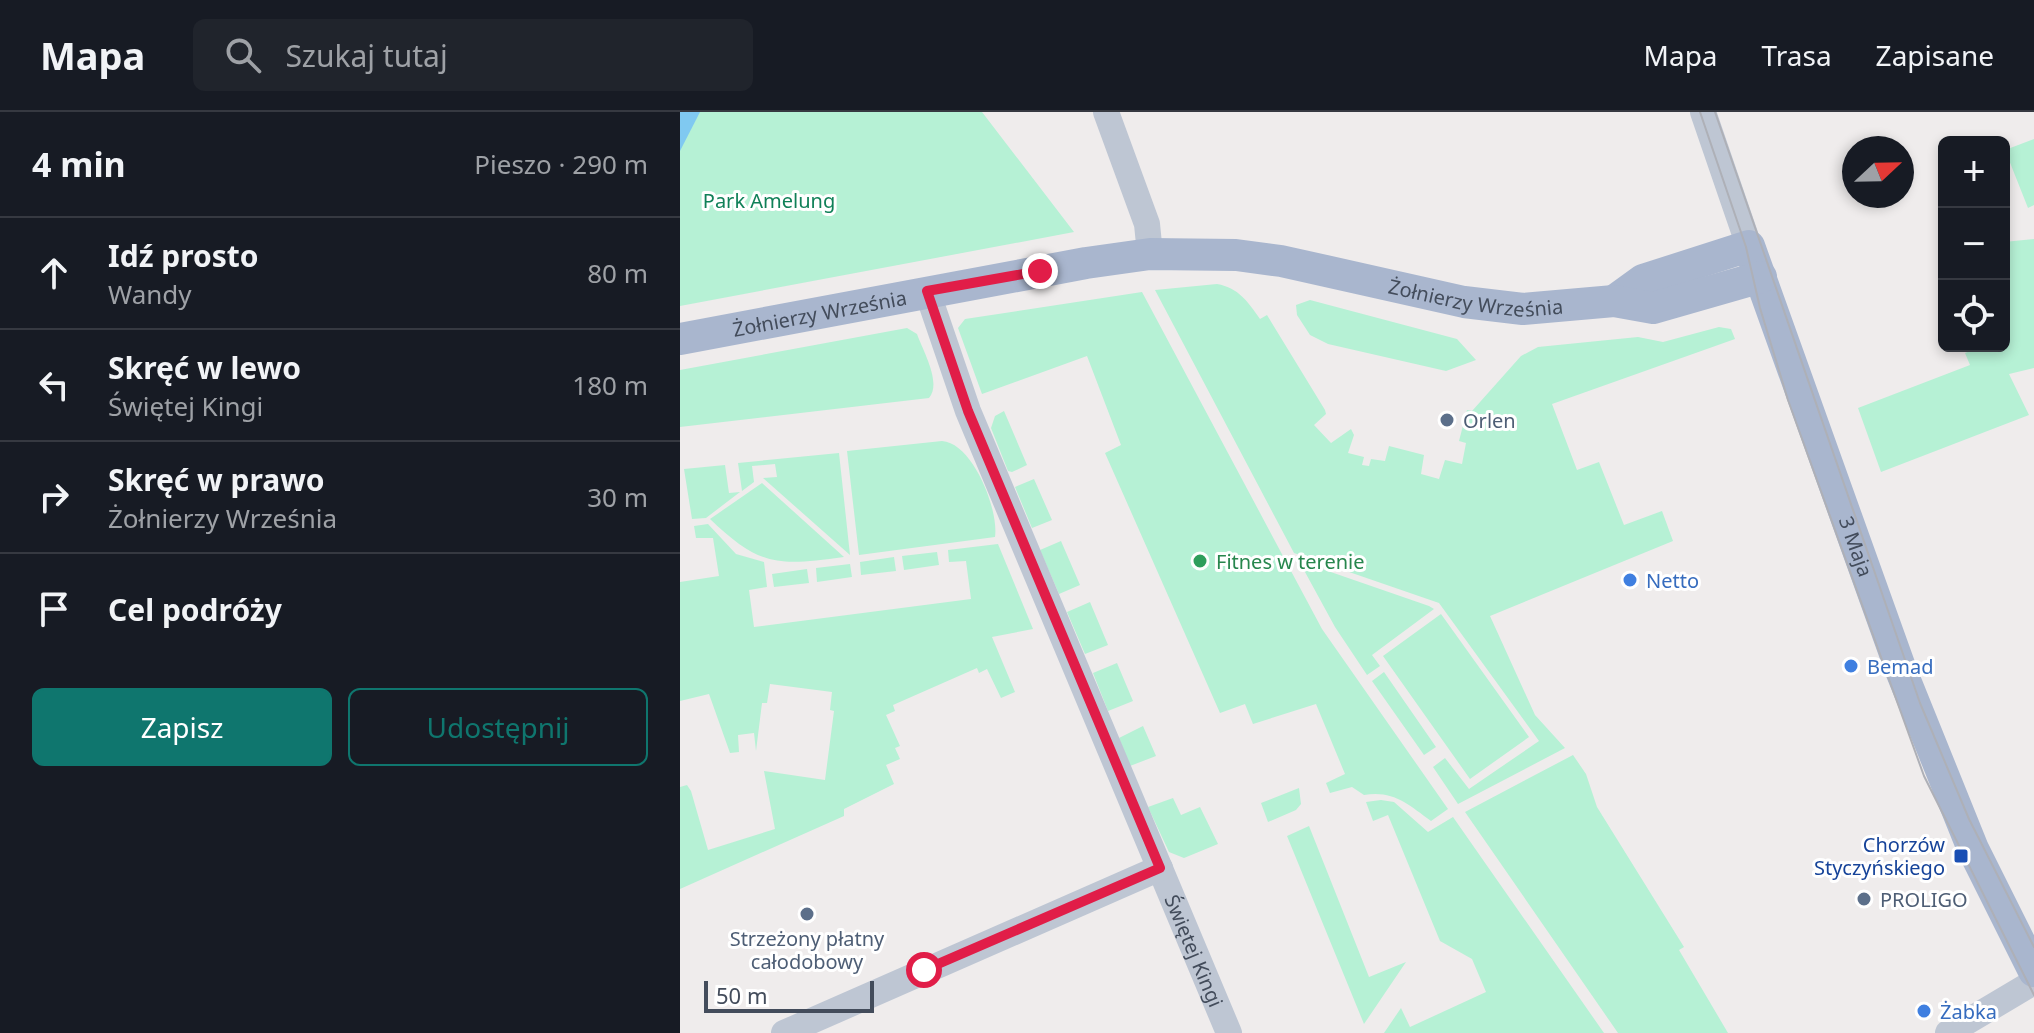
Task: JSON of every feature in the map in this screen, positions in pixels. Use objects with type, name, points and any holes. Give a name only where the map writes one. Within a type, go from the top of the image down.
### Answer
[{"type":"main road","name":"Żołnierzy Września","points":[[1614,301],[1643,280],[1749,246]]},
{"type":"main road","name":"3 Maja","points":[[1749,246],[1841,510],[1907,687],[1973,849],[2034,971]]},
{"type":"main road","name":"Żołnierzy Września","points":[[680,339],[927,291],[1150,254],[1236,255],[1281,261],[1437,297],[1523,309],[1614,301],[1653,308],[1761,277]]},
{"type":"street","points":[[1106,112],[1147,224],[1150,254]]},
{"type":"street","name":"3 Maja","points":[[1703,112],[1749,246]]},
{"type":"street","name":"Świętej Kingi","points":[[927,291],[968,411],[1229,1033]]},
{"type":"street","points":[[784,1033],[1160,868]]},
{"type":"street","points":[[1948,1033],[2034,982]]},
{"type":"green space","name":"Park Amelung","points":[[680,112],[982,112],[1074,232],[680,306]]},
{"type":"green space","points":[[2034,139],[2034,205],[2028,208],[2010,163],[2010,148]]},
{"type":"green space","points":[[2034,239],[2034,368],[2009,374],[2029,415],[1881,472],[1858,408],[1970,365],[1965,353],[1968,352],[2010,352],[2010,241]]},
{"type":"green space","points":[[1217,284],[1237,292],[1260,319],[1267,315],[1325,410],[1326,414],[1314,425],[1331,443],[1351,429],[1354,435],[1348,453],[1364,457],[1362,465],[1369,466],[1371,459],[1385,461],[1389,446],[1424,455],[1421,474],[1439,479],[1445,460],[1462,464],[1466,443],[1459,441],[1467,410],[1472,411],[1521,356],[1538,347],[1638,337],[1663,342],[1719,327],[1731,329],[1735,339],[1552,404],[1577,470],[1599,462],[1624,525],[1662,511],[1673,541],[1490,616],[1535,715],[1565,748],[1458,804],[1433,767],[1445,758],[1469,789],[1539,741],[1439,603],[1294,553],[1155,290]]},
{"type":"green space","points":[[1142,292],[1322,629],[1448,809],[1431,821],[1392,797],[1364,795],[1352,787],[1330,793],[1326,783],[1345,774],[1316,704],[1253,724],[1245,704],[1220,713],[1105,453],[1121,445],[1087,356],[982,394],[958,328],[965,319]]},
{"type":"green space","points":[[1310,300],[1457,339],[1476,360],[1446,371],[1328,344],[1310,335],[1297,315],[1296,305]]},
{"type":"green space","points":[[907,328],[917,334],[930,367],[933,384],[929,398],[680,427],[680,370]]},
{"type":"green space","points":[[1004,411],[1027,465],[1012,472],[1008,471],[991,428],[995,416]]},
{"type":"green space","points":[[942,441],[964,453],[982,480],[993,511],[995,537],[859,555],[847,451]]},
{"type":"green space","points":[[839,453],[850,555],[763,478],[777,477],[775,464],[752,466],[754,482],[742,491],[738,463]]},
{"type":"green space","points":[[725,465],[729,493],[740,492],[706,518],[692,519],[684,469]]},
{"type":"green space","points":[[1034,479],[1052,520],[1032,528],[1015,487]]},
{"type":"green space","points":[[762,483],[844,557],[802,562],[771,559],[743,546],[710,519]]},
{"type":"green space","points":[[708,524],[736,554],[764,562],[767,587],[749,590],[754,627],[971,599],[966,561],[949,562],[948,550],[998,544],[1033,629],[992,637],[1015,692],[1001,698],[987,669],[979,673],[977,668],[893,705],[895,711],[886,715],[900,746],[895,748],[900,759],[886,765],[894,784],[844,809],[844,816],[680,889],[680,787],[687,785],[691,791],[708,850],[775,829],[764,771],[825,780],[834,711],[830,710],[832,692],[770,684],[767,703],[762,703],[756,751],[754,733],[738,735],[739,752],[730,753],[709,694],[680,701],[680,582],[719,576],[713,538],[696,538],[694,526]]},
{"type":"green space","points":[[1061,541],[1080,585],[1059,594],[1040,550]]},
{"type":"green space","points":[[937,552],[939,565],[904,570],[902,556]]},
{"type":"green space","points":[[894,557],[896,571],[861,575],[860,562]]},
{"type":"green space","points":[[1299,561],[1434,609],[1372,655],[1380,666],[1367,675],[1335,627]]},
{"type":"green space","points":[[850,564],[852,577],[817,582],[816,568]]},
{"type":"green space","points":[[807,569],[809,583],[774,587],[772,574]]},
{"type":"green space","points":[[1090,602],[1108,645],[1085,654],[1067,612]]},
{"type":"green space","points":[[1441,614],[1529,737],[1470,779],[1383,656]]},
{"type":"green space","points":[[1117,663],[1133,701],[1108,711],[1093,673]]},
{"type":"green space","points":[[1384,672],[1436,747],[1424,755],[1372,681]]},
{"type":"green space","points":[[1143,726],[1156,756],[1130,766],[1119,738]]},
{"type":"green space","points":[[1573,755],[1586,774],[1597,807],[1684,947],[1679,950],[1728,1033],[1618,1033],[1465,812]]},
{"type":"green space","points":[[1299,788],[1301,804],[1296,810],[1268,822],[1261,803]]},
{"type":"green space","points":[[1173,798],[1181,815],[1200,807],[1218,844],[1184,858],[1169,852],[1148,807]]},
{"type":"green space","points":[[1366,802],[1394,802],[1428,832],[1453,817],[1604,1033],[1384,1033],[1401,1008],[1410,1027],[1486,992],[1472,959],[1440,941],[1388,815],[1373,821]]},
{"type":"green space","points":[[1309,826],[1369,977],[1406,962],[1364,1024],[1287,836]]},
{"type":"water","points":[[680,112],[700,112],[680,151]]},
{"type":"tram line","points":[[1700,112],[1746,247],[1760,308],[1788,400],[1924,776],[2034,995]]},
{"type":"tram line","points":[[1715,112],[1920,703],[1969,819],[2034,947]]},
{"type":"place","name":"Orlen","points":[[1447,420]]},
{"type":"place","name":"Fitnes w terenie","points":[[1200,561]]},
{"type":"place","name":"Netto","points":[[1630,580]]},
{"type":"place","name":"Bemad","points":[[1851,666]]},
{"type":"place","name":"Chorzów Styczyńskiego","points":[[1961,856]]},
{"type":"place","name":"PROLIGO","points":[[1864,899]]},
{"type":"place","name":"Strzeżony płatny całodobowy","points":[[807,914]]},
{"type":"place","name":"Żabka","points":[[1924,1011]]},
{"type":"route","points":[[924,970],[1160,868],[968,411],[927,291],[1040,271]]}]
